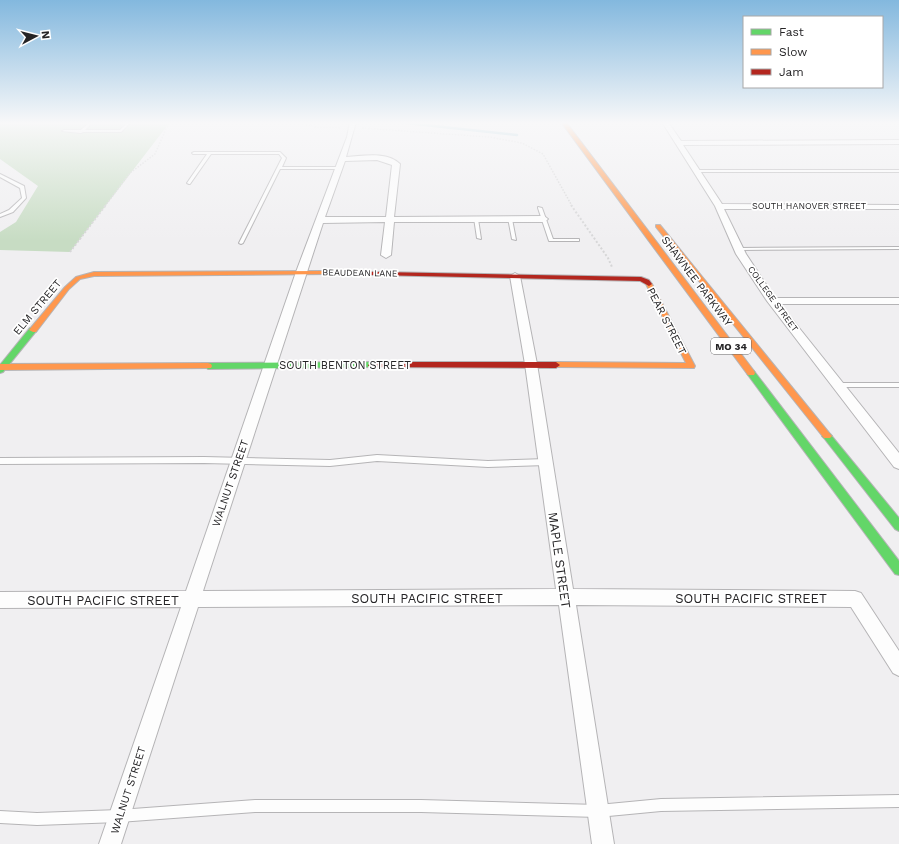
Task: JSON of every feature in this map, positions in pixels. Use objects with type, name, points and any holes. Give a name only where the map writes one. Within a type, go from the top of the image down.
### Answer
[{"type":"main road","name":"SHAWNEE PARKWAY","points":[[593,161],[899,570]]},
{"type":"main road","name":"SHAWNEE PARKWAY","points":[[650,216],[899,526]]},
{"type":"main road","name":"BEAUDEAN LANE","points":[[78,278],[94,274],[301,272],[641,279]]},
{"type":"main road","name":"ELM STREET","points":[[1,368],[67,288],[78,278]]},
{"type":"main road","name":"PEAR STREET","points":[[641,279],[647,281],[690,366]]},
{"type":"main road","name":"SOUTH BENTON STREET","points":[[1,368],[532,364],[690,366]]},
{"type":"street","points":[[341,164],[361,161]]},
{"type":"street","points":[[386,255],[396,164],[392,161]]},
{"type":"street","name":"COLLEGE STREET","points":[[691,161],[719,206],[739,249],[772,301],[899,463]]},
{"type":"street","name":"WALNUT STREET","points":[[110,844],[301,272],[341,164]]},
{"type":"street","name":"SOUTH HANOVER STREET","points":[[719,206],[899,207]]},
{"type":"street","points":[[320,220],[544,219]]},
{"type":"street","name":"MAPLE STREET","points":[[515,276],[532,364],[565,597],[603,844]]},
{"type":"street","points":[[772,301],[899,301]]},
{"type":"street","name":"SOUTH PACIFIC STREET","points":[[0,600],[565,597],[855,599],[899,667]]},
{"type":"lane","points":[[189,183],[204,161]]},
{"type":"lane","points":[[241,243],[282,161]]},
{"type":"lane","points":[[279,168],[341,164]]},
{"type":"lane","points":[[697,171],[899,171]]},
{"type":"lane","points":[[0,176],[22,187],[24,198],[11,211],[0,216]]},
{"type":"lane","points":[[540,208],[551,240],[577,240]]},
{"type":"lane","points":[[476,219],[479,238]]},
{"type":"lane","points":[[510,219],[514,239]]},
{"type":"lane","points":[[739,249],[899,248]]},
{"type":"lane","points":[[838,385],[899,385]]},
{"type":"lane","points":[[0,461],[204,460],[330,463],[377,458],[488,464],[546,462]]},
{"type":"lane","points":[[0,817],[37,819],[119,816],[255,806],[421,806],[598,811],[661,805],[899,801]]},
{"type":"path","points":[[70,252],[130,173],[145,161]]},
{"type":"path","points":[[547,161],[568,201],[608,258],[617,278]]},
{"type":"green space","points":[[3,161],[140,161],[70,252],[0,250],[0,232],[16,222],[38,186]]},
{"type":"traffic: fast","points":[[0,370],[33,330]]},
{"type":"traffic: fast","points":[[208,366],[372,365]]},
{"type":"traffic: fast","points":[[751,373],[899,570]]},
{"type":"traffic: fast","points":[[827,436],[899,526]]},
{"type":"traffic: slow","points":[[593,161],[751,373]]},
{"type":"traffic: slow","points":[[658,226],[827,436]]},
{"type":"traffic: slow","points":[[33,330],[67,288],[78,278],[94,274],[329,273]]},
{"type":"traffic: slow","points":[[556,365],[691,366],[649,284]]},
{"type":"traffic: slow","points":[[0,367],[208,366]]},
{"type":"traffic: jam","points":[[329,273],[641,279],[647,281],[649,284]]},
{"type":"traffic: jam","points":[[372,365],[556,365]]}]
